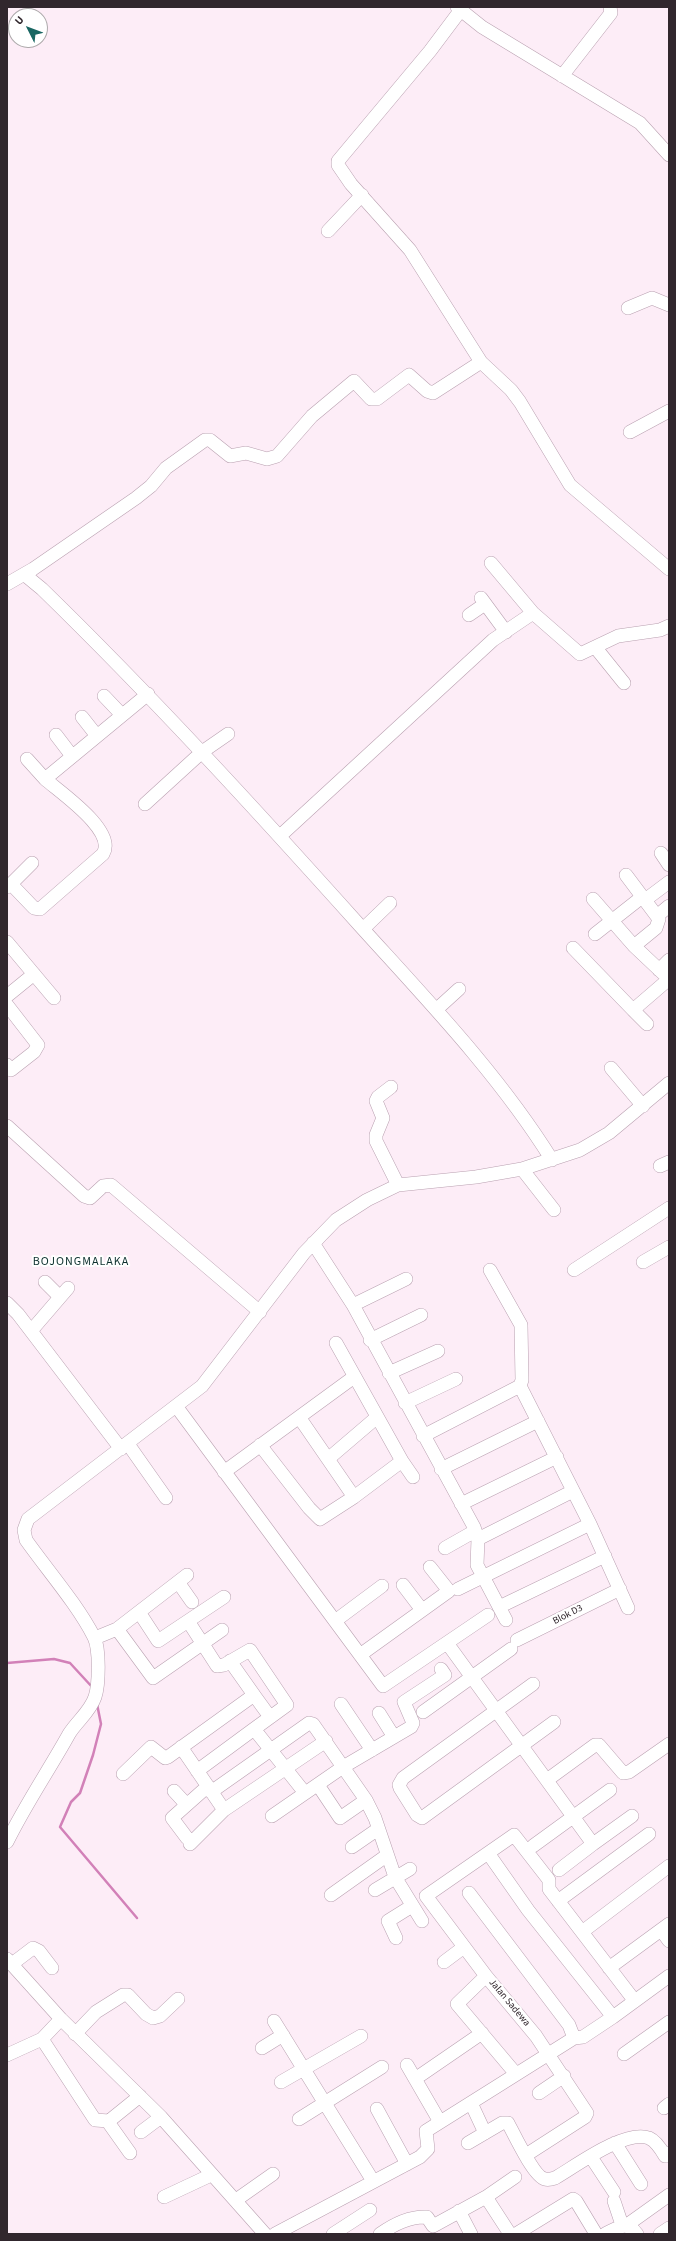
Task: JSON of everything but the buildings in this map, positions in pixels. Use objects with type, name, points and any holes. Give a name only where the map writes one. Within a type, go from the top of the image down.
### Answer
[{"type":"street","points":[[564,72],[611,13],[610,7]]},
{"type":"street","points":[[669,155],[640,123],[564,72],[482,27],[459,9],[430,51],[338,161],[339,168],[410,250],[481,362],[511,390],[520,402],[570,485],[669,569]]},
{"type":"street","points":[[328,231],[362,195]]},
{"type":"street","points":[[628,308],[652,298],[669,305]]},
{"type":"street","points":[[7,584],[25,575],[145,491],[166,468],[205,440],[210,440],[230,456],[246,453],[271,459],[277,456],[312,416],[354,381],[371,399],[377,399],[409,375],[427,391],[433,393],[481,362]]},
{"type":"street","points":[[630,432],[669,411]]},
{"type":"street","points":[[490,563],[533,613],[579,654],[582,654],[618,636],[660,630],[669,626]]},
{"type":"street","points":[[25,575],[70,616],[148,694],[280,836],[437,1009],[520,1111],[552,1160]]},
{"type":"street","points":[[469,615],[483,601],[506,632]]},
{"type":"street","points":[[280,836],[493,640],[533,613]]},
{"type":"street","points":[[595,647],[624,683]]},
{"type":"street","points":[[45,779],[148,694]]},
{"type":"street","points":[[104,696],[122,715]]},
{"type":"street","points":[[82,717],[97,736]]},
{"type":"street","points":[[145,804],[202,752],[228,734]]},
{"type":"street","points":[[56,735],[72,756]]},
{"type":"street","points":[[27,759],[45,779],[96,824],[106,842],[106,849],[103,854],[40,909],[34,908],[9,885],[32,863]]},
{"type":"street","points":[[660,853],[669,865]]},
{"type":"street","points":[[626,875],[657,916],[659,924],[634,946]]},
{"type":"street","points":[[595,934],[644,898],[669,882]]},
{"type":"street","points":[[593,899],[634,946],[669,979],[659,986],[633,1010]]},
{"type":"street","points":[[363,929],[390,902]]},
{"type":"street","points":[[657,916],[669,906]]},
{"type":"street","points":[[7,942],[54,998]]},
{"type":"street","points":[[573,948],[647,1024]]},
{"type":"street","points":[[659,970],[669,960]]},
{"type":"street","points":[[7,996],[34,974]]},
{"type":"street","points":[[437,1009],[460,989]]},
{"type":"street","points":[[7,1005],[38,1044],[34,1052],[8,1070]]},
{"type":"street","points":[[611,1068],[643,1106]]},
{"type":"street","points":[[7,1842],[24,1808],[60,1753],[70,1733],[89,1708],[95,1696],[97,1679],[98,1655],[95,1638],[26,1540],[24,1525],[31,1516],[124,1447],[202,1386],[313,1243],[336,1220],[367,1200],[398,1185],[476,1177],[522,1169],[580,1150],[609,1133],[669,1083]]},
{"type":"street","points":[[392,1087],[378,1097],[376,1101],[383,1118],[376,1135],[376,1141],[398,1185]]},
{"type":"street","points":[[7,1126],[84,1196],[90,1198],[103,1186],[111,1185],[257,1315]]},
{"type":"street","points":[[522,1169],[554,1210]]},
{"type":"street","points":[[574,1270],[669,1208]]},
{"type":"street","points":[[313,1243],[353,1305],[370,1340],[462,1504],[477,1535],[477,1565],[506,1620]]},
{"type":"street","points":[[643,1262],[669,1247]]},
{"type":"street","points":[[423,1436],[520,1386],[522,1380],[521,1325],[490,1270]]},
{"type":"street","points":[[353,1305],[406,1279]]},
{"type":"street","points":[[31,1331],[64,1292],[44,1282]]},
{"type":"street","points":[[7,1303],[166,1498]]},
{"type":"street","points":[[370,1340],[421,1315]]},
{"type":"street","points":[[336,1343],[376,1418],[402,1462],[413,1477]]},
{"type":"street","points":[[389,1373],[438,1351]]},
{"type":"street","points":[[224,1472],[354,1377]]},
{"type":"street","points":[[405,1403],[456,1379]]},
{"type":"street","points":[[520,1386],[590,1524],[628,1608]]},
{"type":"street","points":[[176,1406],[382,1685],[385,1686],[488,1615]]},
{"type":"street","points":[[299,1417],[354,1497]]},
{"type":"street","points":[[328,1459],[376,1418]]},
{"type":"street","points":[[442,1469],[538,1421]]},
{"type":"street","points":[[260,1445],[317,1518],[322,1518],[354,1497],[402,1462]]},
{"type":"street","points":[[462,1504],[557,1457]]},
{"type":"street","points":[[445,1548],[573,1491]]},
{"type":"street","points":[[458,1589],[590,1524]]},
{"type":"street","points":[[499,1607],[605,1556]]},
{"type":"street","points":[[360,1655],[449,1591],[430,1567]]},
{"type":"street","points":[[95,1638],[117,1628],[183,1579],[192,1602]]},
{"type":"street","points":[[403,1585],[422,1610]]},
{"type":"street","points":[[334,1621],[382,1586]]},
{"type":"street","name":"Blok D3","points":[[423,1712],[472,1678],[514,1645],[620,1589]]},
{"type":"street","points":[[139,1612],[159,1641],[224,1597]]},
{"type":"street","points":[[188,1622],[217,1666],[230,1662],[248,1649],[252,1651],[287,1704],[197,1771]]},
{"type":"street","points":[[117,1628],[153,1678],[203,1645],[222,1630]]},
{"type":"street","points":[[447,1643],[593,1844]]},
{"type":"street","points":[[230,1662],[270,1718]]},
{"type":"street","points":[[272,1816],[343,1767],[412,1725],[404,1702],[445,1675]]},
{"type":"street","points":[[532,1684],[403,1778],[399,1785],[400,1788],[417,1815],[422,1818],[554,1722]]},
{"type":"street","points":[[123,1774],[150,1747],[166,1758],[254,1695]]},
{"type":"street","points":[[341,1704],[372,1750]]},
{"type":"street","points":[[379,1713],[394,1737]]},
{"type":"street","points":[[326,1741],[224,1810],[189,1841],[172,1818],[186,1804],[309,1723],[313,1724],[326,1741],[366,1800],[375,1818],[386,1856],[395,1877],[422,1921]]},
{"type":"street","points":[[254,1729],[284,1769],[305,1793]]},
{"type":"street","points":[[546,1780],[596,1745],[599,1745],[623,1774],[669,1744]]},
{"type":"street","points":[[181,1747],[224,1810]]},
{"type":"street","points":[[318,1785],[340,1818],[366,1800]]},
{"type":"street","points":[[533,1846],[610,1790]]},
{"type":"street","points":[[174,1791],[186,1804]]},
{"type":"street","points":[[559,1870],[632,1816]]},
{"type":"street","points":[[352,1847],[378,1829]]},
{"type":"street","points":[[558,1901],[649,1834]]},
{"type":"street","points":[[486,1976],[426,1896],[514,1835],[549,1880],[548,1886],[558,1901],[634,2000]]},
{"type":"street","points":[[488,1853],[528,1910],[613,2017]]},
{"type":"street","points":[[331,1895],[386,1856]]},
{"type":"street","points":[[582,1932],[669,1866]]},
{"type":"street","points":[[375,1890],[410,1869]]},
{"type":"street","points":[[469,1893],[569,2025],[574,2038]]},
{"type":"street","points":[[396,1938],[388,1922],[412,1906]]},
{"type":"street","points":[[609,1968],[665,1927],[669,1941]]},
{"type":"street","points":[[444,1962],[464,1947]]},
{"type":"street","points":[[52,1968],[39,1951],[33,1948],[9,1961],[75,2034],[161,2117],[265,2234]]},
{"type":"street","name":"Jalan Sadewa","points":[[482,2033],[458,2004],[486,1976],[536,2036],[564,2076],[587,2115],[526,2155]]},
{"type":"street","points":[[275,2234],[420,2157],[428,2149],[424,2133],[574,2038],[583,2037],[669,1976]]},
{"type":"street","points":[[75,2034],[96,2012],[123,1995],[128,1995],[146,2014],[153,2018],[160,2016],[178,2000]]},
{"type":"street","points":[[7,2055],[42,2039],[61,2019]]},
{"type":"street","points":[[274,2021],[373,2181]]},
{"type":"street","points":[[624,2054],[669,2022]]},
{"type":"street","points":[[414,2079],[482,2033],[516,2074]]},
{"type":"street","points":[[262,2048],[283,2035]]},
{"type":"street","points":[[281,2082],[361,2036]]},
{"type":"street","points":[[42,2039],[94,2118],[108,2122],[130,2153]]},
{"type":"street","points":[[408,2065],[414,2079],[440,2122]]},
{"type":"street","points":[[299,2119],[382,2067]]},
{"type":"street","points":[[539,2093],[564,2076]]},
{"type":"street","points":[[108,2122],[140,2096]]},
{"type":"street","points":[[471,2103],[485,2133]]},
{"type":"street","points":[[377,2109],[407,2164]]},
{"type":"street","points":[[141,2132],[161,2117]]},
{"type":"street","points":[[468,2144],[502,2123],[508,2123],[526,2155],[540,2176],[546,2180],[555,2178],[615,2143],[632,2137],[648,2138],[657,2143],[668,2157]]},
{"type":"street","points":[[615,2143],[641,2184]]},
{"type":"street","points":[[591,2157],[614,2196],[628,2228]]},
{"type":"street","points":[[236,2200],[273,2174]]},
{"type":"street","points":[[164,2197],[211,2175]]},
{"type":"street","points":[[380,2234],[398,2222],[411,2218],[427,2217],[436,2230],[459,2211],[486,2197],[516,2177]]},
{"type":"street","points":[[516,2234],[573,2199],[576,2201],[595,2233],[628,2228],[669,2195]]},
{"type":"street","points":[[486,2197],[510,2234]]},
{"type":"street","points":[[332,2234],[370,2210]]},
{"type":"street","points":[[459,2211],[471,2234]]},
{"type":"street","points":[[660,2234],[669,2228]]},
{"type":"waterway","points":[[7,1663],[54,1659],[70,1663],[93,1688]]},
{"type":"waterway","points":[[97,1704],[101,1724],[93,1755],[80,1793],[71,1802],[60,1827],[137,1918]]},
{"type":"district","name":"BOJONGMALAKA","points":[[81,1262]]}]
